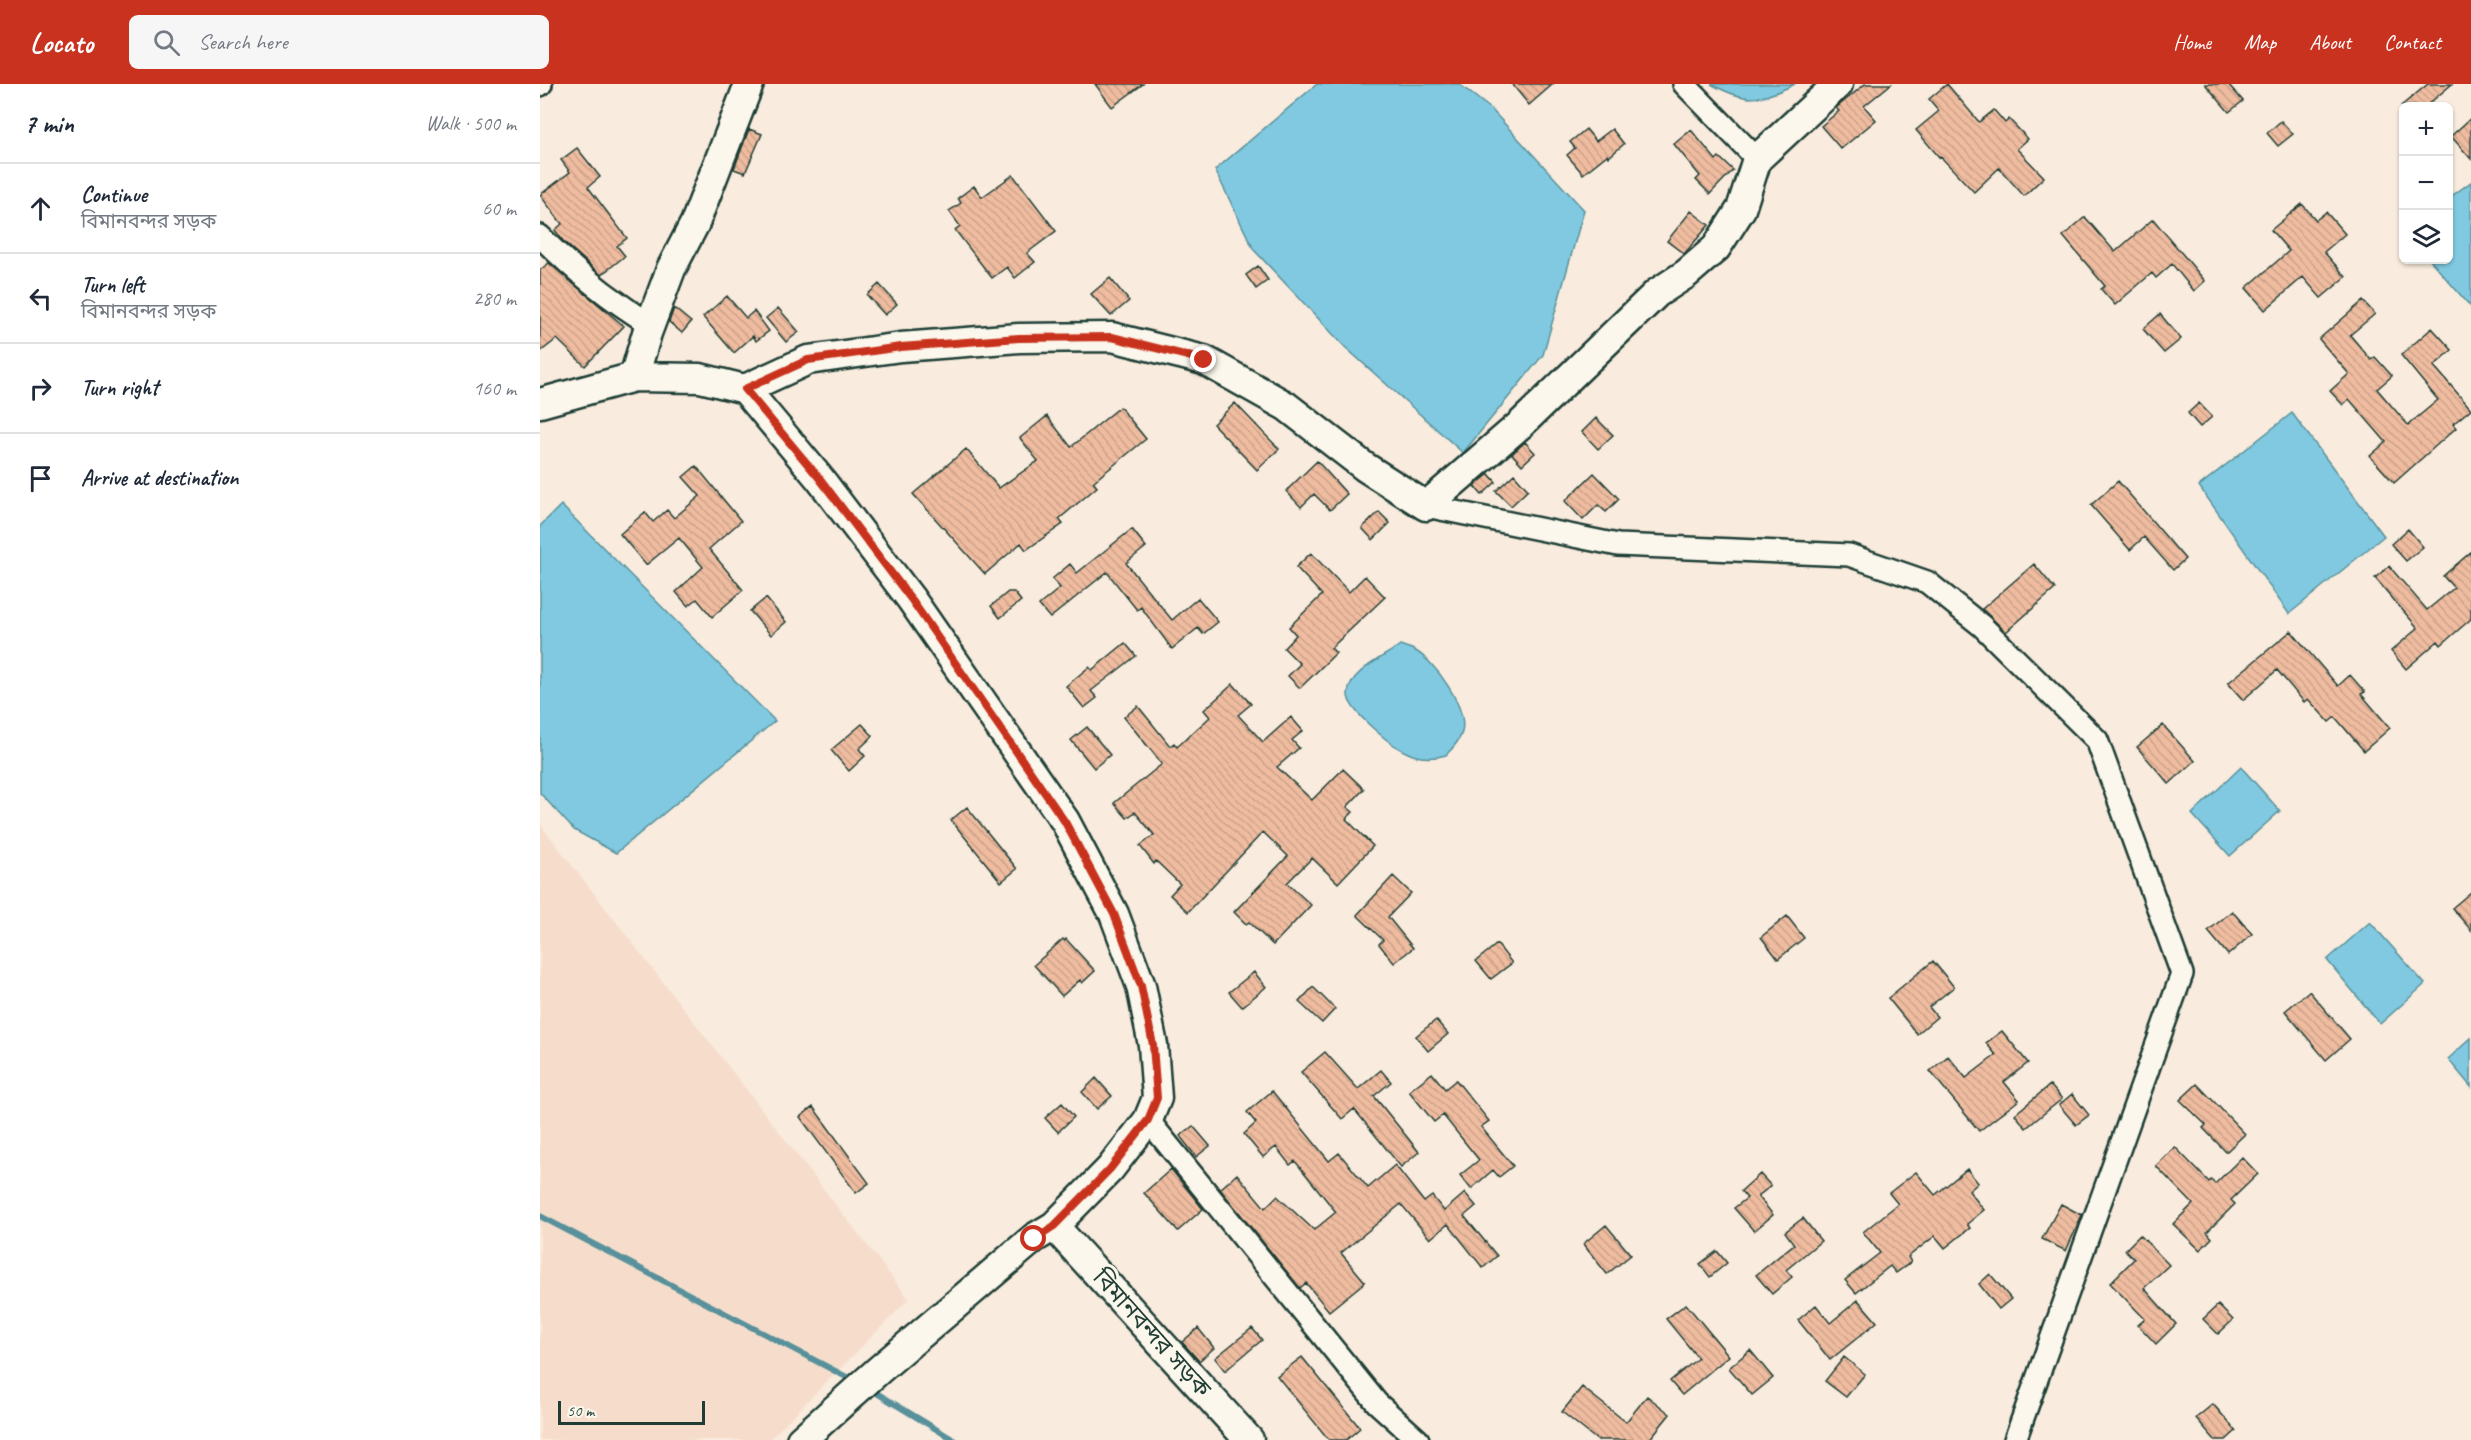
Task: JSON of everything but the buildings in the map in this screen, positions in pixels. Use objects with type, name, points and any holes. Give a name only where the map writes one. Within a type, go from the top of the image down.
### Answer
[{"type":"main road","points":[[634,377],[650,324],[671,269],[695,224],[749,84]]},
{"type":"main road","points":[[745,389],[808,360],[889,349],[1019,338],[1112,337],[1204,360],[1286,406],[1365,467],[1426,506],[1521,424],[1657,293],[1686,274],[1716,248],[1741,209],[1757,159],[1838,84]]},
{"type":"main road","points":[[540,403],[634,377],[700,378],[745,389],[820,479],[911,599],[1065,822],[1114,914],[1141,986],[1153,1045],[1157,1098],[1148,1120],[1110,1169],[1054,1226],[1034,1239],[880,1369],[801,1440]]},
{"type":"main road","name":"বিমানবন্দর সড়ক","points":[[1054,1226],[1249,1440]]},
{"type":"street","points":[[1684,84],[1757,159]]},
{"type":"street","points":[[540,236],[580,275],[612,300],[650,324]]},
{"type":"street","points":[[1426,506],[1618,545],[1850,555],[1927,582],[1982,626],[2097,740],[2182,974],[2015,1440]]},
{"type":"street","points":[[1148,1120],[1377,1403],[1418,1440]]},
{"type":"shaded area","points":[[540,824],[909,1299],[769,1440],[540,1440]]},
{"type":"water","points":[[1317,84],[1459,84],[1491,109],[1584,210],[1543,355],[1463,453],[1345,347],[1254,250],[1215,170]]},
{"type":"water","points":[[1711,84],[1795,84],[1772,94],[1753,98],[1734,95]]},
{"type":"water","points":[[2471,182],[2471,307],[2433,264],[2453,264],[2453,195]]},
{"type":"water","points":[[2292,413],[2384,536],[2289,614],[2199,486]]},
{"type":"water","points":[[561,505],[775,721],[616,853],[574,830],[540,793],[540,526]]},
{"type":"water","points":[[1400,645],[1414,650],[1431,664],[1455,698],[1463,722],[1462,732],[1458,742],[1446,755],[1421,757],[1399,748],[1371,727],[1350,701],[1348,694],[1354,678],[1369,665]]},
{"type":"water","points":[[2241,767],[2280,811],[2230,856],[2192,814]]},
{"type":"water","points":[[2370,922],[2425,984],[2380,1024],[2327,960]]},
{"type":"water","points":[[2471,1038],[2471,1087],[2448,1059]]},
{"type":"waterway","points":[[540,1216],[856,1382]]},
{"type":"waterway","points":[[870,1389],[954,1440]]},
{"type":"route","points":[[1034,1239],[1054,1226],[1110,1169],[1148,1120],[1157,1098],[1153,1045],[1141,986],[1114,914],[1065,822],[911,599],[820,479],[745,389],[808,360],[901,347],[1019,338],[1112,337],[1204,360]]}]
